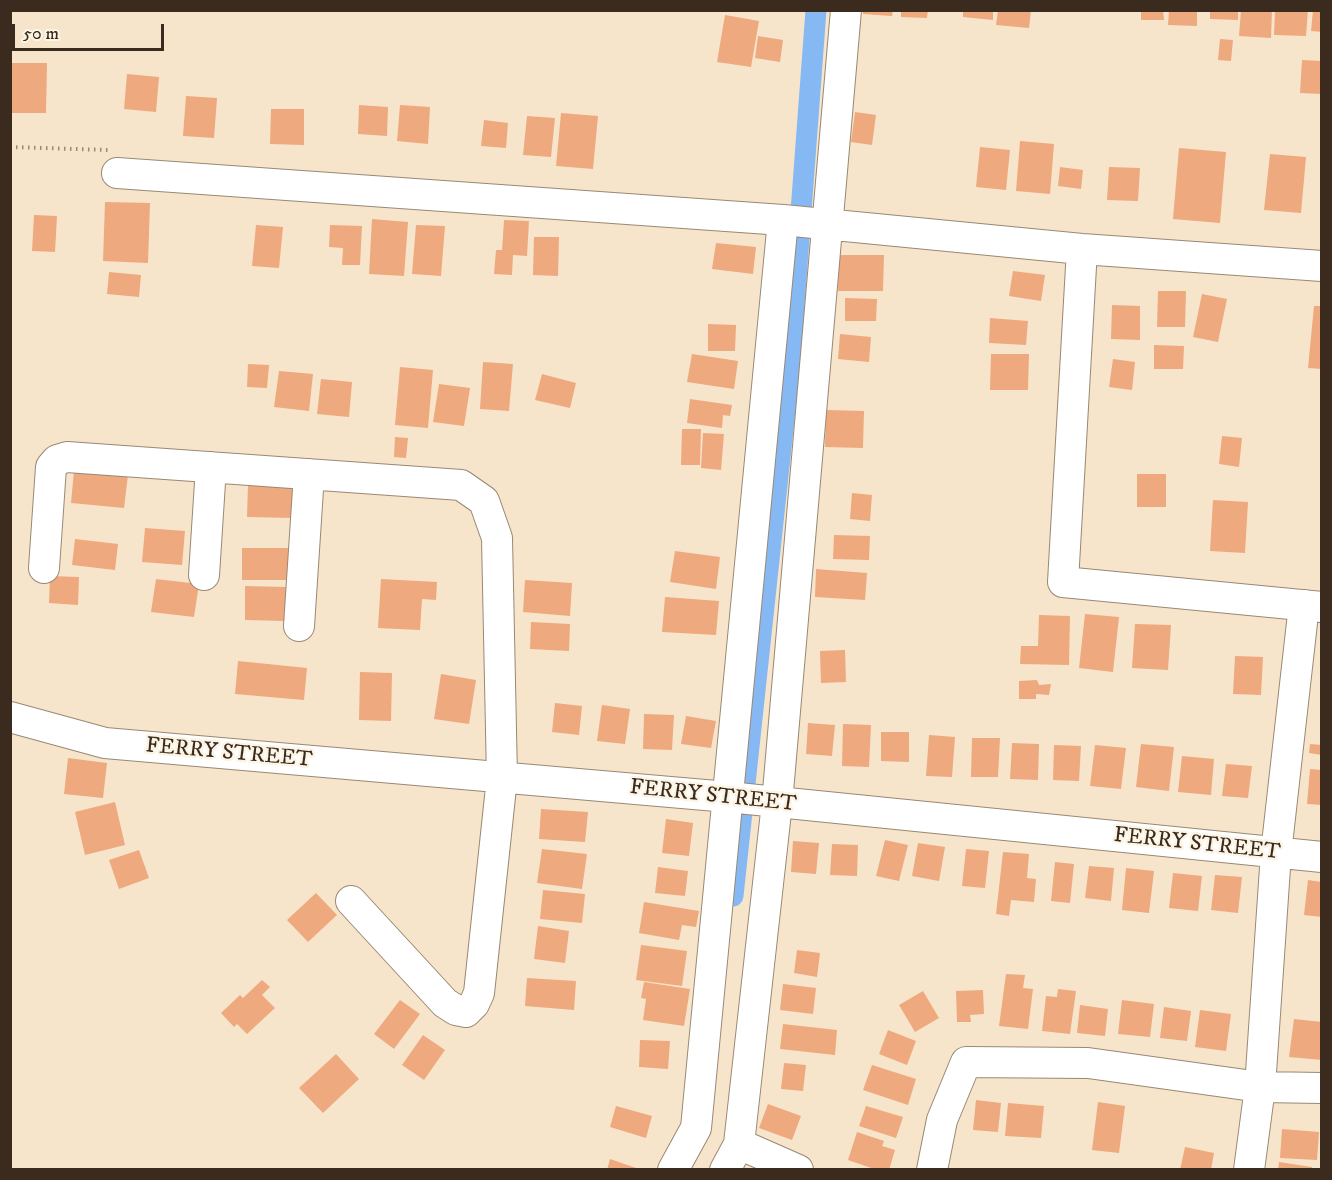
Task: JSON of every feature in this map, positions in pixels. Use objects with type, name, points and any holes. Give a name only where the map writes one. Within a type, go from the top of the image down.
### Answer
[{"type":"street","points":[[725,1170],[739,1144],[777,803],[846,10]]},
{"type":"street","points":[[117,173],[783,220],[1082,249],[1322,266]]},
{"type":"street","points":[[673,1170],[696,1128],[783,220]]},
{"type":"street","points":[[1082,249],[1063,582],[1313,606],[1276,853],[1260,1087],[1249,1170]]},
{"type":"street","points":[[44,568],[51,467],[57,460],[67,457],[461,485],[484,501],[497,538],[502,778],[479,993],[474,1004],[466,1012],[456,1010],[445,1003],[351,901]]},
{"type":"street","points":[[204,575],[211,468]]},
{"type":"street","points":[[299,626],[309,474]]},
{"type":"street","name":"FERRY STREET","points":[[10,717],[105,743],[728,796],[777,803],[1322,857]]},
{"type":"street","points":[[932,1170],[942,1120],[966,1062],[1088,1063],[1260,1087],[1322,1088]]},
{"type":"street","points":[[739,1144],[798,1170]]},
{"type":"path","points":[[10,147],[108,148],[117,173]]},
{"type":"building","points":[[863,10],[893,10],[892,16],[863,14]]},
{"type":"building","points":[[901,10],[928,10],[927,18],[901,17]]},
{"type":"building","points":[[963,10],[993,10],[993,20],[963,17]]},
{"type":"building","points":[[998,10],[1031,10],[1029,28],[996,25]]},
{"type":"building","points":[[1141,10],[1163,10],[1164,20],[1141,20]]},
{"type":"building","points":[[1169,10],[1197,10],[1197,26],[1168,25]]},
{"type":"building","points":[[1210,10],[1238,10],[1238,20],[1210,19]]},
{"type":"building","points":[[1241,10],[1272,10],[1271,38],[1239,36]]},
{"type":"building","points":[[1275,10],[1308,10],[1306,36],[1274,35]]},
{"type":"building","points":[[1313,10],[1322,10],[1322,32],[1311,31]]},
{"type":"building","points":[[725,15],[759,21],[751,67],[717,62]]},
{"type":"building","points":[[758,36],[783,40],[780,62],[755,58]]},
{"type":"building","points":[[1220,39],[1233,40],[1231,61],[1218,60]]},
{"type":"building","points":[[1302,60],[1322,61],[1322,94],[1300,93]]},
{"type":"building","points":[[10,63],[47,63],[46,113],[10,113]]},
{"type":"building","points":[[127,74],[159,77],[156,112],[124,109]]},
{"type":"building","points":[[186,96],[217,98],[214,138],[183,136]]},
{"type":"building","points":[[359,105],[388,107],[387,136],[358,134]]},
{"type":"building","points":[[400,105],[430,107],[428,144],[397,141]]},
{"type":"building","points":[[271,109],[304,109],[304,145],[270,144]]},
{"type":"building","points":[[855,112],[876,115],[872,145],[851,142]]},
{"type":"building","points":[[561,113],[598,116],[593,169],[556,166]]},
{"type":"building","points":[[527,116],[555,118],[551,157],[523,155]]},
{"type":"building","points":[[484,120],[508,123],[506,148],[481,146]]},
{"type":"building","points":[[1020,141],[1054,144],[1050,194],[1016,191]]},
{"type":"building","points":[[980,147],[1010,150],[1006,190],[976,187]]},
{"type":"building","points":[[1179,148],[1226,152],[1220,223],[1173,219]]},
{"type":"building","points":[[1270,154],[1306,157],[1301,213],[1264,210]]},
{"type":"building","points":[[1060,167],[1083,170],[1081,189],[1058,186]]},
{"type":"building","points":[[1109,167],[1140,168],[1138,201],[1107,200]]},
{"type":"building","points":[[105,202],[150,203],[148,263],[103,261]]},
{"type":"building","points":[[34,215],[57,216],[55,252],[32,251]]},
{"type":"building","points":[[372,219],[408,222],[404,276],[369,274]]},
{"type":"building","points":[[504,220],[529,221],[527,256],[513,255],[512,275],[494,274],[496,250],[502,250]]},
{"type":"building","points":[[256,225],[283,227],[279,268],[252,266]]},
{"type":"building","points":[[330,225],[362,226],[360,265],[342,265],[343,248],[329,247]]},
{"type":"building","points":[[416,225],[445,226],[441,276],[412,274]]},
{"type":"building","points":[[534,237],[559,237],[558,276],[533,275]]},
{"type":"building","points":[[716,243],[756,247],[753,274],[712,269]]},
{"type":"building","points":[[839,255],[884,255],[883,291],[838,291]]},
{"type":"building","points":[[1013,271],[1045,275],[1041,301],[1009,296]]},
{"type":"building","points":[[109,272],[141,275],[139,297],[107,294]]},
{"type":"building","points":[[1158,291],[1186,291],[1185,327],[1157,327]]},
{"type":"building","points":[[1202,294],[1227,299],[1218,342],[1193,337]]},
{"type":"building","points":[[845,298],[877,299],[876,321],[845,321]]},
{"type":"building","points":[[1112,305],[1140,306],[1140,340],[1111,339]]},
{"type":"building","points":[[1314,306],[1322,306],[1322,369],[1308,368]]},
{"type":"building","points":[[990,318],[1028,321],[1026,345],[989,343]]},
{"type":"building","points":[[708,324],[736,325],[735,351],[708,351]]},
{"type":"building","points":[[840,334],[871,337],[869,362],[838,359]]},
{"type":"building","points":[[1154,345],[1184,346],[1183,369],[1154,369]]},
{"type":"building","points":[[692,354],[738,361],[734,389],[687,382]]},
{"type":"building","points":[[991,354],[1029,354],[1028,390],[990,390]]},
{"type":"building","points":[[1113,359],[1135,362],[1132,390],[1109,387]]},
{"type":"building","points":[[483,362],[513,364],[509,411],[480,409]]},
{"type":"building","points":[[248,364],[269,365],[267,388],[247,387]]},
{"type":"building","points":[[400,367],[433,370],[428,428],[395,425]]},
{"type":"building","points":[[279,371],[313,374],[309,411],[274,407]]},
{"type":"building","points":[[542,374],[576,383],[570,408],[535,400]]},
{"type":"building","points":[[321,379],[352,382],[349,417],[317,414]]},
{"type":"building","points":[[439,384],[470,388],[464,426],[433,422]]},
{"type":"building","points":[[690,399],[732,405],[730,416],[723,415],[722,428],[687,423]]},
{"type":"building","points":[[826,410],[864,411],[863,448],[825,447]]},
{"type":"building","points":[[682,429],[701,429],[700,465],[681,465]]},
{"type":"building","points":[[703,433],[724,434],[721,470],[701,468]]},
{"type":"building","points":[[1222,436],[1242,438],[1239,467],[1219,464]]},
{"type":"building","points":[[395,437],[408,438],[406,458],[394,457]]},
{"type":"building","points":[[74,471],[128,475],[124,508],[71,503]]},
{"type":"building","points":[[1137,474],[1166,474],[1166,507],[1137,507]]},
{"type":"building","points":[[248,484],[294,485],[293,518],[247,517]]},
{"type":"building","points":[[852,493],[872,495],[870,521],[850,519]]},
{"type":"building","points":[[1213,500],[1248,502],[1245,553],[1210,551]]},
{"type":"building","points":[[145,528],[185,531],[182,565],[142,562]]},
{"type":"building","points":[[834,535],[870,536],[869,560],[833,559]]},
{"type":"building","points":[[75,539],[118,544],[115,570],[72,565]]},
{"type":"building","points":[[242,548],[288,548],[288,580],[242,580]]},
{"type":"building","points":[[675,551],[720,557],[716,589],[670,582]]},
{"type":"building","points":[[816,569],[867,573],[865,600],[815,597]]},
{"type":"building","points":[[50,576],[79,577],[78,605],[49,603]]},
{"type":"building","points":[[156,579],[199,584],[194,617],[151,612]]},
{"type":"building","points":[[381,579],[437,582],[436,600],[422,599],[420,630],[378,628]]},
{"type":"building","points":[[525,580],[572,583],[570,616],[523,612]]},
{"type":"building","points":[[245,586],[286,587],[285,621],[245,620]]},
{"type":"building","points":[[665,597],[719,601],[716,635],[662,632]]},
{"type":"building","points":[[1085,614],[1119,617],[1113,672],[1079,668]]},
{"type":"building","points":[[1039,615],[1070,616],[1069,665],[1020,664],[1021,646],[1038,646]]},
{"type":"building","points":[[531,622],[570,624],[569,651],[530,649]]},
{"type":"building","points":[[1135,624],[1171,625],[1168,670],[1132,668]]},
{"type":"building","points":[[845,650],[846,682],[821,683],[820,651]]},
{"type":"building","points":[[1235,656],[1263,657],[1261,695],[1233,694]]},
{"type":"building","points":[[238,661],[307,668],[304,700],[235,694]]},
{"type":"building","points":[[360,672],[392,673],[391,721],[359,720]]},
{"type":"building","points":[[441,674],[476,680],[469,724],[434,719]]},
{"type":"building","points":[[1037,680],[1039,685],[1051,684],[1049,695],[1036,694],[1036,699],[1019,699],[1019,681]]},
{"type":"building","points":[[555,703],[582,706],[579,735],[552,732]]},
{"type":"building","points":[[602,705],[630,709],[625,744],[597,741]]},
{"type":"building","points":[[644,714],[674,715],[672,750],[643,749]]},
{"type":"building","points":[[686,716],[716,721],[711,748],[681,744]]},
{"type":"building","points":[[808,723],[835,725],[832,756],[806,754]]},
{"type":"building","points":[[843,724],[871,725],[869,767],[842,766]]},
{"type":"building","points":[[881,732],[909,732],[909,762],[881,761]]},
{"type":"building","points":[[929,735],[955,737],[952,777],[926,776]]},
{"type":"building","points":[[972,738],[1000,738],[998,777],[971,777]]},
{"type":"building","points":[[1012,743],[1039,744],[1038,780],[1010,779]]},
{"type":"building","points":[[1141,744],[1174,747],[1169,791],[1136,787]]},
{"type":"building","points":[[1310,744],[1322,745],[1322,755],[1309,753]]},
{"type":"building","points":[[1054,745],[1081,746],[1079,781],[1053,780]]},
{"type":"building","points":[[1095,745],[1126,748],[1121,789],[1090,786]]},
{"type":"building","points":[[1182,756],[1214,759],[1211,795],[1178,792]]},
{"type":"building","points":[[68,758],[107,763],[103,798],[64,794]]},
{"type":"building","points":[[1226,764],[1252,766],[1248,798],[1222,796]]},
{"type":"building","points":[[1310,769],[1322,770],[1322,805],[1307,804]]},
{"type":"building","points":[[115,802],[125,845],[85,855],[75,812]]},
{"type":"building","points":[[541,809],[588,812],[585,842],[539,839]]},
{"type":"building","points":[[666,819],[693,823],[689,856],[662,853]]},
{"type":"building","points":[[885,840],[908,845],[899,881],[876,876]]},
{"type":"building","points":[[793,841],[819,843],[816,874],[791,872]]},
{"type":"building","points":[[918,843],[945,847],[939,881],[912,876]]},
{"type":"building","points":[[832,844],[858,845],[857,876],[830,875]]},
{"type":"building","points":[[542,849],[587,854],[582,889],[537,883]]},
{"type":"building","points":[[966,849],[989,851],[985,888],[962,886]]},
{"type":"building","points":[[139,850],[149,878],[119,889],[109,860]]},
{"type":"building","points":[[1003,852],[1029,854],[1027,878],[1036,879],[1034,902],[1011,900],[1009,916],[996,914]]},
{"type":"building","points":[[1055,862],[1074,864],[1070,903],[1051,901]]},
{"type":"building","points":[[1089,866],[1114,868],[1111,901],[1085,898]]},
{"type":"building","points":[[658,867],[688,871],[685,896],[655,893]]},
{"type":"building","points":[[1126,868],[1154,871],[1149,913],[1122,910]]},
{"type":"building","points":[[1173,873],[1202,876],[1198,911],[1169,908]]},
{"type":"building","points":[[1215,875],[1242,877],[1238,913],[1211,910]]},
{"type":"building","points":[[1308,880],[1322,882],[1322,917],[1304,915]]},
{"type":"building","points":[[543,890],[585,894],[582,923],[540,919]]},
{"type":"building","points":[[316,893],[337,915],[308,942],[287,920]]},
{"type":"building","points":[[644,902],[699,911],[696,927],[682,925],[679,940],[639,933]]},
{"type":"building","points":[[538,926],[569,931],[565,963],[534,959]]},
{"type":"building","points":[[641,945],[687,951],[682,986],[636,980]]},
{"type":"building","points":[[797,950],[820,953],[817,977],[794,973]]},
{"type":"building","points":[[1006,974],[1025,975],[1023,988],[1033,989],[1028,1029],[999,1026]]},
{"type":"building","points":[[527,978],[576,981],[574,1010],[525,1006]]},
{"type":"building","points":[[262,980],[270,987],[262,995],[275,1008],[247,1034],[237,1024],[234,1027],[221,1013],[240,995],[243,998]]},
{"type":"building","points":[[644,982],[690,989],[684,1026],[643,1020],[646,999],[641,998]]},
{"type":"building","points":[[783,984],[816,988],[813,1014],[780,1010]]},
{"type":"building","points":[[1058,989],[1076,991],[1070,1034],[1042,1031],[1046,996],[1057,997]]},
{"type":"building","points":[[983,990],[984,1014],[970,1015],[971,1022],[957,1022],[956,991]]},
{"type":"building","points":[[923,991],[939,1018],[915,1032],[899,1005]]},
{"type":"building","points":[[400,1000],[420,1014],[394,1049],[374,1034]]},
{"type":"building","points":[[1122,1000],[1154,1004],[1150,1037],[1118,1034]]},
{"type":"building","points":[[1080,1005],[1108,1009],[1105,1036],[1077,1033]]},
{"type":"building","points":[[1164,1007],[1191,1011],[1187,1041],[1160,1038]]},
{"type":"building","points":[[1200,1010],[1231,1014],[1226,1051],[1195,1047]]},
{"type":"building","points":[[1294,1019],[1322,1022],[1322,1060],[1289,1057]]},
{"type":"building","points":[[783,1024],[837,1030],[835,1055],[780,1049]]},
{"type":"building","points":[[888,1030],[916,1041],[907,1065],[879,1054]]},
{"type":"building","points":[[423,1035],[445,1050],[424,1080],[402,1065]]},
{"type":"building","points":[[640,1040],[670,1041],[668,1069],[639,1067]]},
{"type":"building","points":[[336,1054],[359,1079],[323,1113],[299,1088]]},
{"type":"building","points":[[784,1063],[806,1065],[803,1091],[781,1089]]},
{"type":"building","points":[[872,1065],[916,1079],[908,1105],[863,1090]]},
{"type":"building","points":[[976,1100],[1001,1103],[998,1132],[973,1130]]},
{"type":"building","points":[[1098,1102],[1125,1106],[1119,1153],[1092,1150]]},
{"type":"building","points":[[1008,1103],[1044,1106],[1041,1138],[1005,1136]]},
{"type":"building","points":[[768,1104],[801,1116],[792,1140],[759,1128]]},
{"type":"building","points":[[616,1106],[652,1116],[646,1138],[610,1127]]},
{"type":"building","points":[[866,1106],[903,1117],[896,1138],[859,1126]]},
{"type":"building","points":[[1282,1129],[1319,1132],[1317,1160],[1280,1158]]},
{"type":"building","points":[[857,1132],[884,1141],[882,1146],[895,1150],[889,1170],[877,1170],[848,1160]]},
{"type":"building","points":[[1185,1147],[1214,1153],[1211,1170],[1180,1170]]},
{"type":"building","points":[[610,1159],[639,1169],[639,1170],[607,1170]]},
{"type":"building","points":[[1279,1162],[1312,1167],[1312,1170],[1278,1170]]},
{"type":"waterway","points":[[733,896],[789,373],[816,10]]}]
